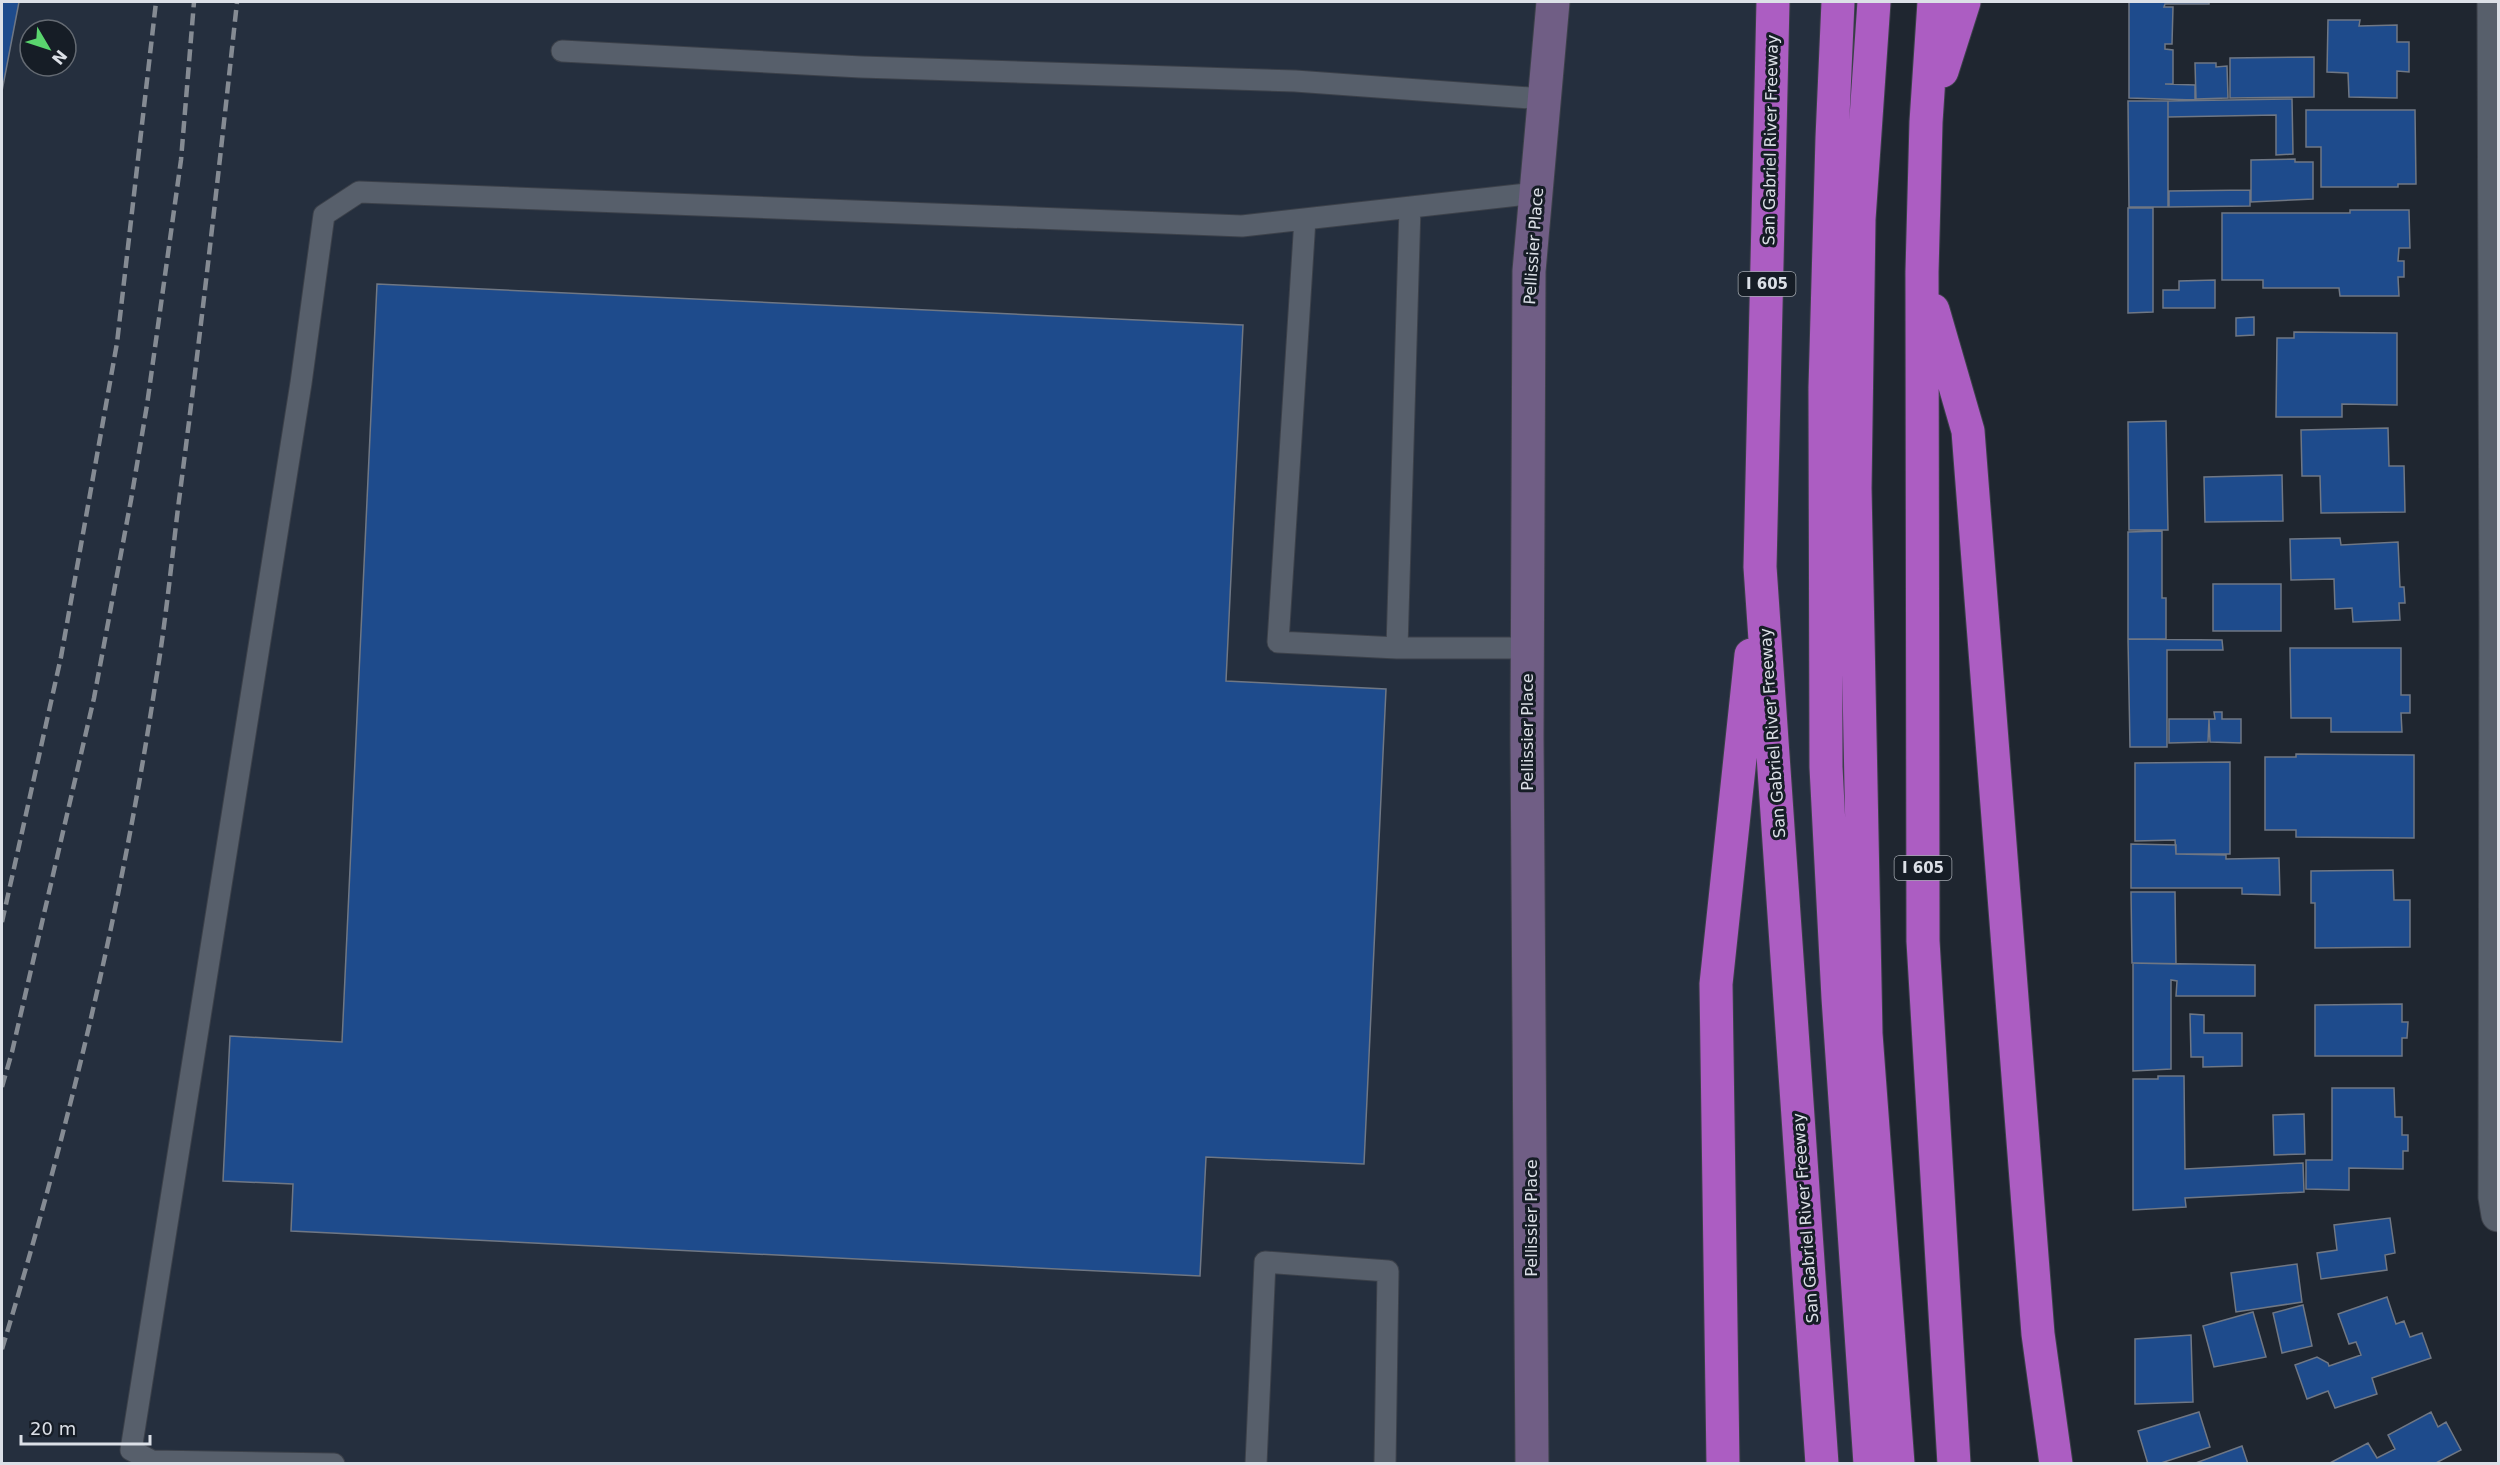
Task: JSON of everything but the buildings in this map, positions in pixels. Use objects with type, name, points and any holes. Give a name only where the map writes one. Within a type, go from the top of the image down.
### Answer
[{"type":"highway","name":"San Gabriel River Freeway","points":[[1773,2],[1760,567],[1822,1464]]},
{"type":"highway","points":[[1838,2],[1825,388],[1826,766],[1838,998],[1870,1464]]},
{"type":"highway","points":[[1874,2],[1859,219],[1856,500],[1866,1034],[1898,1464]]},
{"type":"highway","name":"I 605","points":[[1934,2],[1926,122],[1922,272],[1923,941],[1954,1464]]},
{"type":"highway","points":[[1926,122],[1964,2]]},
{"type":"highway","points":[[1922,272],[1968,431],[2038,1334],[2056,1464]]},
{"type":"highway","points":[[1724,1464],[1716,984],[1760,567]]},
{"type":"main road","name":"Pellissier Place","points":[[1532,1464],[1527,648],[1528,271],[1553,2]]},
{"type":"street","points":[[2494,2],[2498,620],[2494,1197],[2499,1215]]},
{"type":"lane","points":[[562,51],[861,67],[1295,81],[1544,99]]},
{"type":"lane","points":[[334,1464],[152,1461],[131,1450],[297,406],[324,215],[359,192],[1242,226],[1536,193]]},
{"type":"lane","points":[[1397,648],[1410,207]]},
{"type":"lane","points":[[1305,219],[1278,642],[1397,648],[1527,648]]},
{"type":"lane","points":[[1256,1464],[1265,1262],[1388,1270],[1385,1464]]},
{"type":"shaded area","points":[[2,2],[1867,2],[1850,345],[1883,1463],[2,1464]]},
{"type":"railway","points":[[2,922],[61,657],[117,343],[156,2]]},
{"type":"railway","points":[[2,1087],[94,698],[131,500],[147,405],[181,160],[194,2]]},
{"type":"railway","points":[[2,1349],[49,1185],[90,1020],[126,854],[141,770],[168,597],[237,2]]}]
